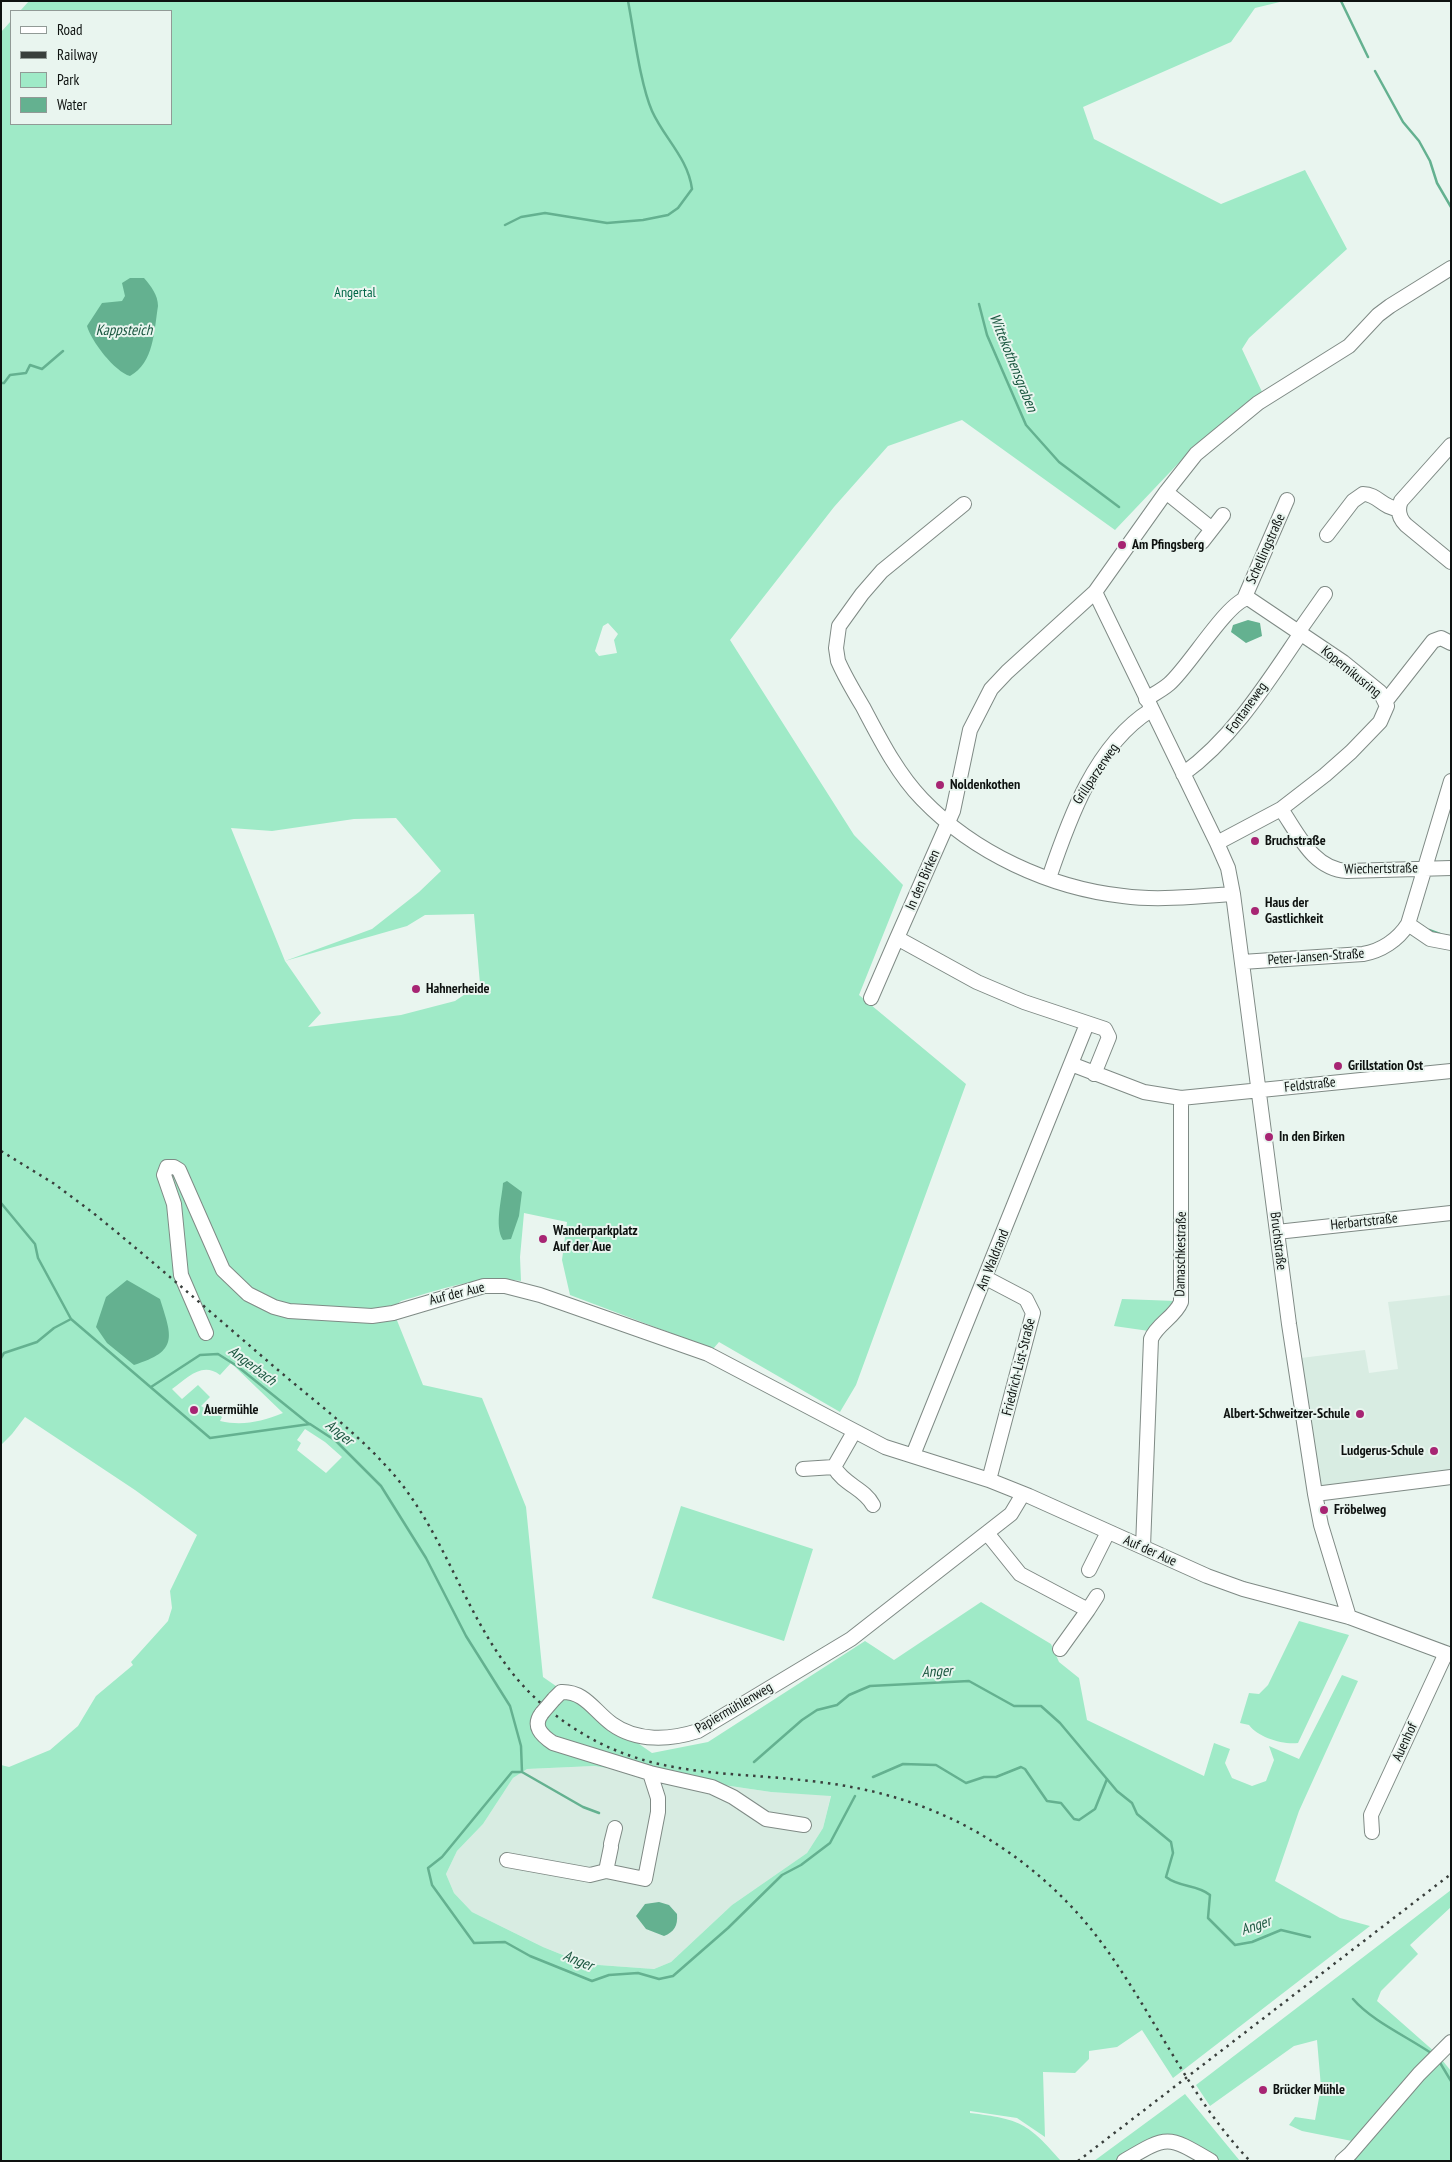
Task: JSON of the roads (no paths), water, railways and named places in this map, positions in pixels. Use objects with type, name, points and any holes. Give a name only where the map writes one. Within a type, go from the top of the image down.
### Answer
[{"type":"street","points":[[949,822],[956,799],[970,730],[991,690],[1006,672],[1095,592],[1166,492],[1196,454],[1258,403],[1349,346],[1390,306],[1451,268]]},
{"type":"street","points":[[1451,445],[1401,501],[1399,509],[1400,517],[1406,525],[1451,562]]},
{"type":"street","points":[[1166,492],[1212,530]]},
{"type":"street","points":[[1327,534],[1353,501],[1363,494],[1372,496],[1389,509],[1399,509]]},
{"type":"street","name":"Schellingstraße","points":[[1244,599],[1287,500]]},
{"type":"street","points":[[964,504],[905,551],[872,581],[839,626],[836,648],[843,672],[900,772],[922,799],[949,822],[990,852],[1049,878],[1086,890],[1122,896],[1177,899],[1233,894]]},
{"type":"street","points":[[1202,542],[1223,515]]},
{"type":"street","name":"Bruchstraße","points":[[1095,592],[1228,868],[1315,1494],[1321,1525],[1349,1616]]},
{"type":"street","name":"Fontaneweg","points":[[1183,774],[1205,758],[1222,742],[1325,594]]},
{"type":"street","points":[[1148,704],[1196,656],[1225,616],[1244,599]]},
{"type":"street","name":"Kopernikusring","points":[[1217,842],[1251,827],[1294,800],[1351,752],[1380,722],[1386,711],[1386,701],[1380,692],[1343,662],[1253,600],[1244,599]]},
{"type":"street","points":[[1386,701],[1433,640],[1442,638],[1451,642]]},
{"type":"street","name":"Grillparzerweg","points":[[1049,878],[1070,816],[1089,780],[1148,704]]},
{"type":"street","name":"Peter-Jansen-Straße","points":[[1242,962],[1372,953],[1397,938],[1408,924],[1451,781]]},
{"type":"street","name":"Wiechertstraße","points":[[1282,809],[1317,860],[1332,869],[1347,871],[1451,868]]},
{"type":"street","name":"In den Birken","points":[[871,998],[949,822]]},
{"type":"street","points":[[1408,924],[1430,939],[1451,943]]},
{"type":"street","points":[[897,938],[977,982],[1024,1002],[1087,1024],[1105,1028],[1108,1033],[1094,1074]]},
{"type":"street","points":[[1087,1024],[1071,1064],[1094,1074],[1144,1092],[1182,1098],[1258,1090]]},
{"type":"street","name":"Am Waldrand","points":[[913,1456],[1071,1064]]},
{"type":"street","name":"Feldstraße","points":[[1258,1090],[1451,1071]]},
{"type":"street","name":"Damaschkestraße","points":[[1143,1547],[1151,1339],[1181,1302],[1182,1098]]},
{"type":"street","name":"Auf der Aue","points":[[206,1333],[181,1275],[174,1204],[164,1175],[165,1168],[170,1166],[179,1170],[223,1270],[243,1290],[274,1308],[372,1316],[393,1313],[484,1286],[505,1286],[540,1295],[708,1354],[885,1447],[990,1480],[1243,1589],[1349,1616],[1448,1654]]},
{"type":"street","name":"Herbartstraße","points":[[1278,1232],[1451,1213]]},
{"type":"street","name":"Friedrich-List-Straße","points":[[986,1278],[1026,1300],[1033,1313],[990,1480]]},
{"type":"street","points":[[834,1467],[854,1432]]},
{"type":"street","points":[[803,1469],[834,1467]]},
{"type":"street","points":[[834,1467],[840,1477],[869,1497],[874,1505]]},
{"type":"street","points":[[1315,1494],[1451,1477]]},
{"type":"street","name":"Papiermühlenweg","points":[[804,1825],[766,1819],[733,1797],[712,1787],[650,1773],[553,1743],[543,1737],[537,1722],[542,1713],[561,1692],[572,1692],[582,1696],[613,1724],[630,1733],[673,1738],[698,1731],[851,1638],[987,1534],[1015,1509],[1023,1494]]},
{"type":"street","points":[[1089,1570],[1108,1532]]},
{"type":"street","points":[[987,1534],[1015,1570],[1036,1584],[1088,1610]]},
{"type":"street","points":[[1060,1649],[1097,1596]]},
{"type":"street","name":"Auenhof","points":[[1372,1832],[1371,1815],[1448,1654]]},
{"type":"street","points":[[507,1860],[590,1875],[606,1871],[645,1879],[658,1812],[658,1798],[650,1773]]},
{"type":"street","points":[[606,1871],[615,1828]]},
{"type":"street","points":[[1342,2161],[1377,2125],[1450,2042],[1451,2035]]},
{"type":"street","points":[[1124,2161],[1144,2149],[1169,2140],[1180,2143],[1211,2161]]},
{"type":"water","name":"Kappsteich","points":[[130,278],[144,278],[152,287],[158,306],[152,346],[144,363],[130,376],[118,369],[104,355],[93,340],[87,326],[102,303],[122,301],[125,296],[122,283]]},
{"type":"water","points":[[1248,620],[1260,623],[1262,636],[1246,643],[1231,632],[1233,625]]},
{"type":"water","points":[[507,1181],[522,1192],[519,1216],[511,1239],[503,1240],[499,1227],[499,1212],[503,1183]]},
{"type":"water","points":[[127,1280],[160,1299],[169,1333],[165,1348],[159,1354],[134,1365],[107,1343],[96,1327],[106,1297]]},
{"type":"water","points":[[659,1902],[669,1905],[677,1914],[675,1928],[664,1936],[646,1929],[636,1916],[645,1904]]},
{"type":"waterway","points":[[505,225],[521,217],[545,213],[607,223],[643,220],[668,215],[678,208],[692,189],[686,168],[657,121],[648,100],[628,1]]},
{"type":"waterway","points":[[1341,1],[1368,57]]},
{"type":"waterway","points":[[1375,71],[1403,122],[1419,141],[1430,161],[1437,183],[1451,207]]},
{"type":"waterway","name":"Wittekothensgraben","points":[[979,304],[987,335],[1026,425],[1059,462],[1119,507]]},
{"type":"waterway","points":[[1,383],[4,383],[10,375],[26,373],[30,365],[42,369],[63,351]]},
{"type":"waterway","points":[[1429,930],[1440,934]]},
{"type":"waterway","name":"Anger","points":[[1,1203],[35,1244],[38,1258],[71,1319],[210,1438],[310,1424],[336,1441],[381,1486],[426,1558],[466,1636],[510,1706],[521,1746],[522,1772]]},
{"type":"waterway","points":[[1,1358],[4,1353],[37,1342],[54,1328],[71,1319]]},
{"type":"waterway","name":"Angerbach","points":[[151,1387],[200,1355],[218,1354],[237,1366],[309,1424]]},
{"type":"waterway","name":"Anger","points":[[754,1762],[802,1720],[817,1710],[837,1705],[849,1695],[870,1686],[969,1681],[1014,1706],[1041,1706],[1060,1723],[1117,1791],[1132,1803],[1137,1814],[1171,1842],[1173,1853],[1166,1877],[1177,1883],[1200,1889],[1210,1895],[1208,1918],[1235,1945],[1252,1942],[1281,1930],[1310,1937]]},
{"type":"waterway","name":"Anger","points":[[873,1777],[903,1764],[936,1765],[966,1783],[984,1777],[996,1777],[1021,1767],[1025,1769],[1047,1801],[1061,1803],[1074,1819],[1079,1820],[1095,1809],[1107,1779]]},
{"type":"waterway","name":"Anger","points":[[599,1813],[583,1807],[522,1772],[512,1772],[442,1857],[428,1868],[432,1885],[474,1943],[505,1942],[530,1956],[592,1981],[609,1975],[638,1973],[659,1979],[673,1976],[728,1928],[782,1875],[801,1865],[830,1843],[855,1796]]},
{"type":"waterway","name":"Anger","points":[[1353,1999],[1379,2021],[1431,2053]]},
{"type":"waterway","name":"Anger","points":[[1439,2061],[1451,2081]]},
{"type":"railway","points":[[1,1151],[53,1183],[92,1212],[339,1421],[382,1461],[416,1505],[501,1658],[523,1686],[550,1711],[583,1734],[615,1750],[646,1761],[678,1768],[819,1782],[856,1788],[910,1802],[945,1816],[983,1835],[1040,1877],[1090,1927],[1140,2000],[1190,2083],[1228,2136],[1250,2161]]},
{"type":"railway","points":[[1078,2161],[1451,1874]]},
{"type":"place","name":"Am Pfingsberg","points":[[1122,545]]},
{"type":"place","name":"Noldenkothen","points":[[940,785]]},
{"type":"place","name":"Bruchstraße","points":[[1255,841]]},
{"type":"place","name":"Haus der Gastlichkeit","points":[[1255,911]]},
{"type":"place","name":"Hahnerheide","points":[[416,989]]},
{"type":"place","name":"Grillstation Ost","points":[[1338,1066]]},
{"type":"place","name":"In den Birken","points":[[1269,1137]]},
{"type":"place","name":"Wanderparkplatz Auf der Aue","points":[[543,1239]]},
{"type":"place","name":"Auermühle","points":[[194,1410]]},
{"type":"place","name":"Albert-Schweitzer-Schule","points":[[1360,1414]]},
{"type":"place","name":"Ludgerus-Schule","points":[[1434,1451]]},
{"type":"place","name":"Fröbelweg","points":[[1324,1510]]},
{"type":"place","name":"Brücker Mühle","points":[[1263,2090]]},
{"type":"park label","name":"Angertal","points":[[355,293]]}]
